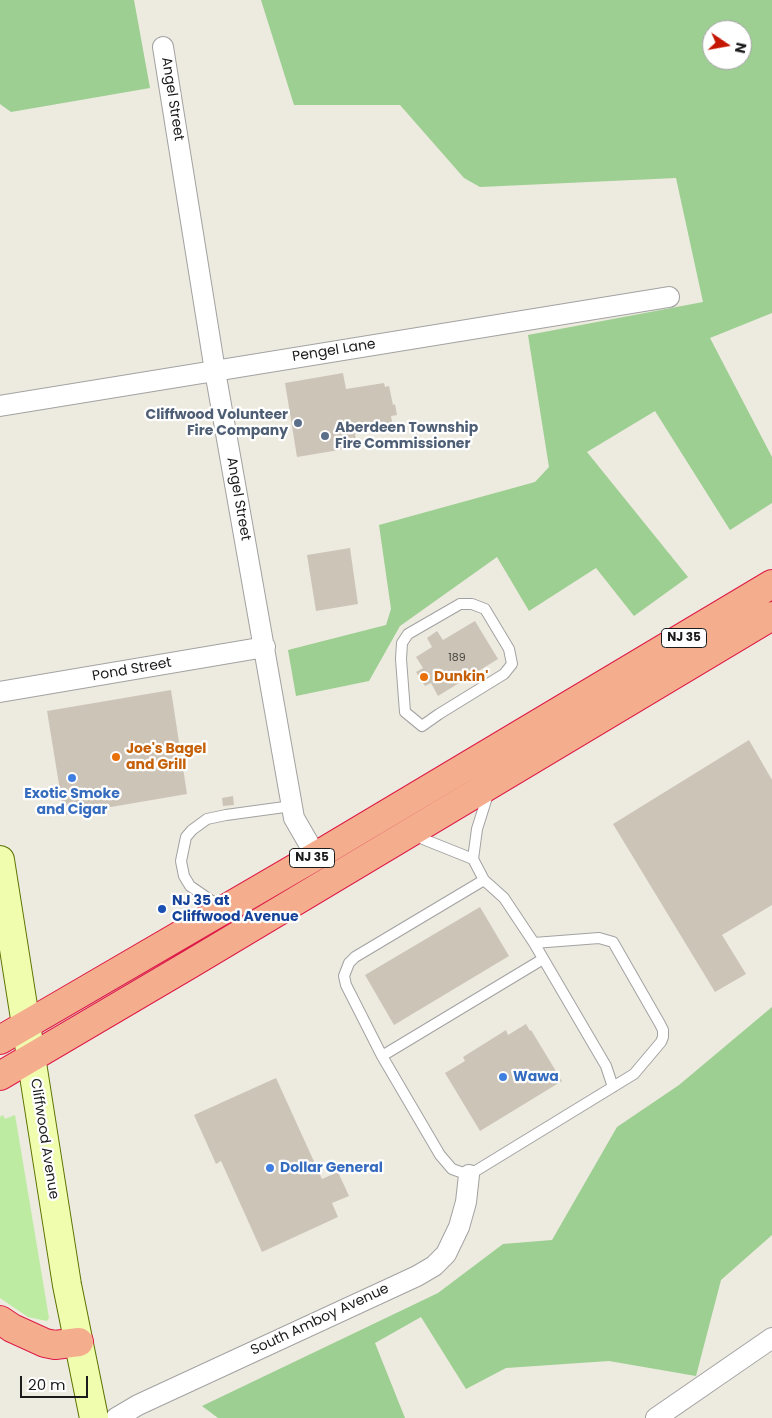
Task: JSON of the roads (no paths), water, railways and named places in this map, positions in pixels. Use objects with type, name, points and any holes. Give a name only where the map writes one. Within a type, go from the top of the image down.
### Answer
[{"type":"highway","name":"NJ 35","points":[[0,1040],[316,856],[772,584]]},
{"type":"highway","name":"NJ 35","points":[[0,1076],[410,834],[772,616]]},
{"type":"highway","points":[[0,1320],[12,1328],[45,1343],[55,1345],[79,1342]]},
{"type":"main road","name":"Cliffwood Avenue","points":[[0,860],[67,1285],[94,1418]]},
{"type":"street","name":"Angel Street","points":[[163,47],[215,371],[294,818],[316,856]]},
{"type":"street","name":"Pengel Lane","points":[[0,406],[669,297]]},
{"type":"street","name":"Pond Street","points":[[0,692],[265,647]]},
{"type":"street","name":"South Amboy Avenue","points":[[116,1418],[138,1405],[417,1276],[434,1266],[446,1254],[459,1226],[466,1202],[470,1175]]},
{"type":"street","points":[[656,1418],[772,1338]]},
{"type":"lane","points":[[460,604],[472,604],[484,609],[509,649],[512,664],[504,674],[422,726],[405,712],[401,660],[402,643],[408,634],[460,604]]},
{"type":"lane","points":[[491,785],[477,829],[473,859],[484,880],[504,898],[534,944],[606,1066],[613,1087]]},
{"type":"lane","points":[[225,909],[190,886],[184,876],[180,861],[186,837],[207,819],[292,806]]},
{"type":"lane","points":[[410,834],[473,859]]},
{"type":"lane","points":[[484,880],[355,957],[349,962],[344,976],[346,985],[382,1056],[445,1163],[452,1169],[470,1175],[634,1074],[661,1042],[663,1030],[613,942],[599,938],[534,944]]},
{"type":"lane","points":[[382,1056],[543,959]]},
{"type":"place","name":"Cliffwood Volunteer Fire Company","points":[[298,423]]},
{"type":"place","name":"Aberdeen Township Fire Commissioner","points":[[325,436]]},
{"type":"place","name":"Dunkin'","points":[[424,677]]},
{"type":"place","name":"Joe's Bagel and Grill","points":[[116,757]]},
{"type":"place","name":"Exotic Smoke and Cigar","points":[[72,778]]},
{"type":"place","name":"NJ 35 at Cliffwood Avenue","points":[[162,909]]},
{"type":"place","name":"Wawa","points":[[503,1077]]},
{"type":"place","name":"Dollar General","points":[[270,1168]]}]
